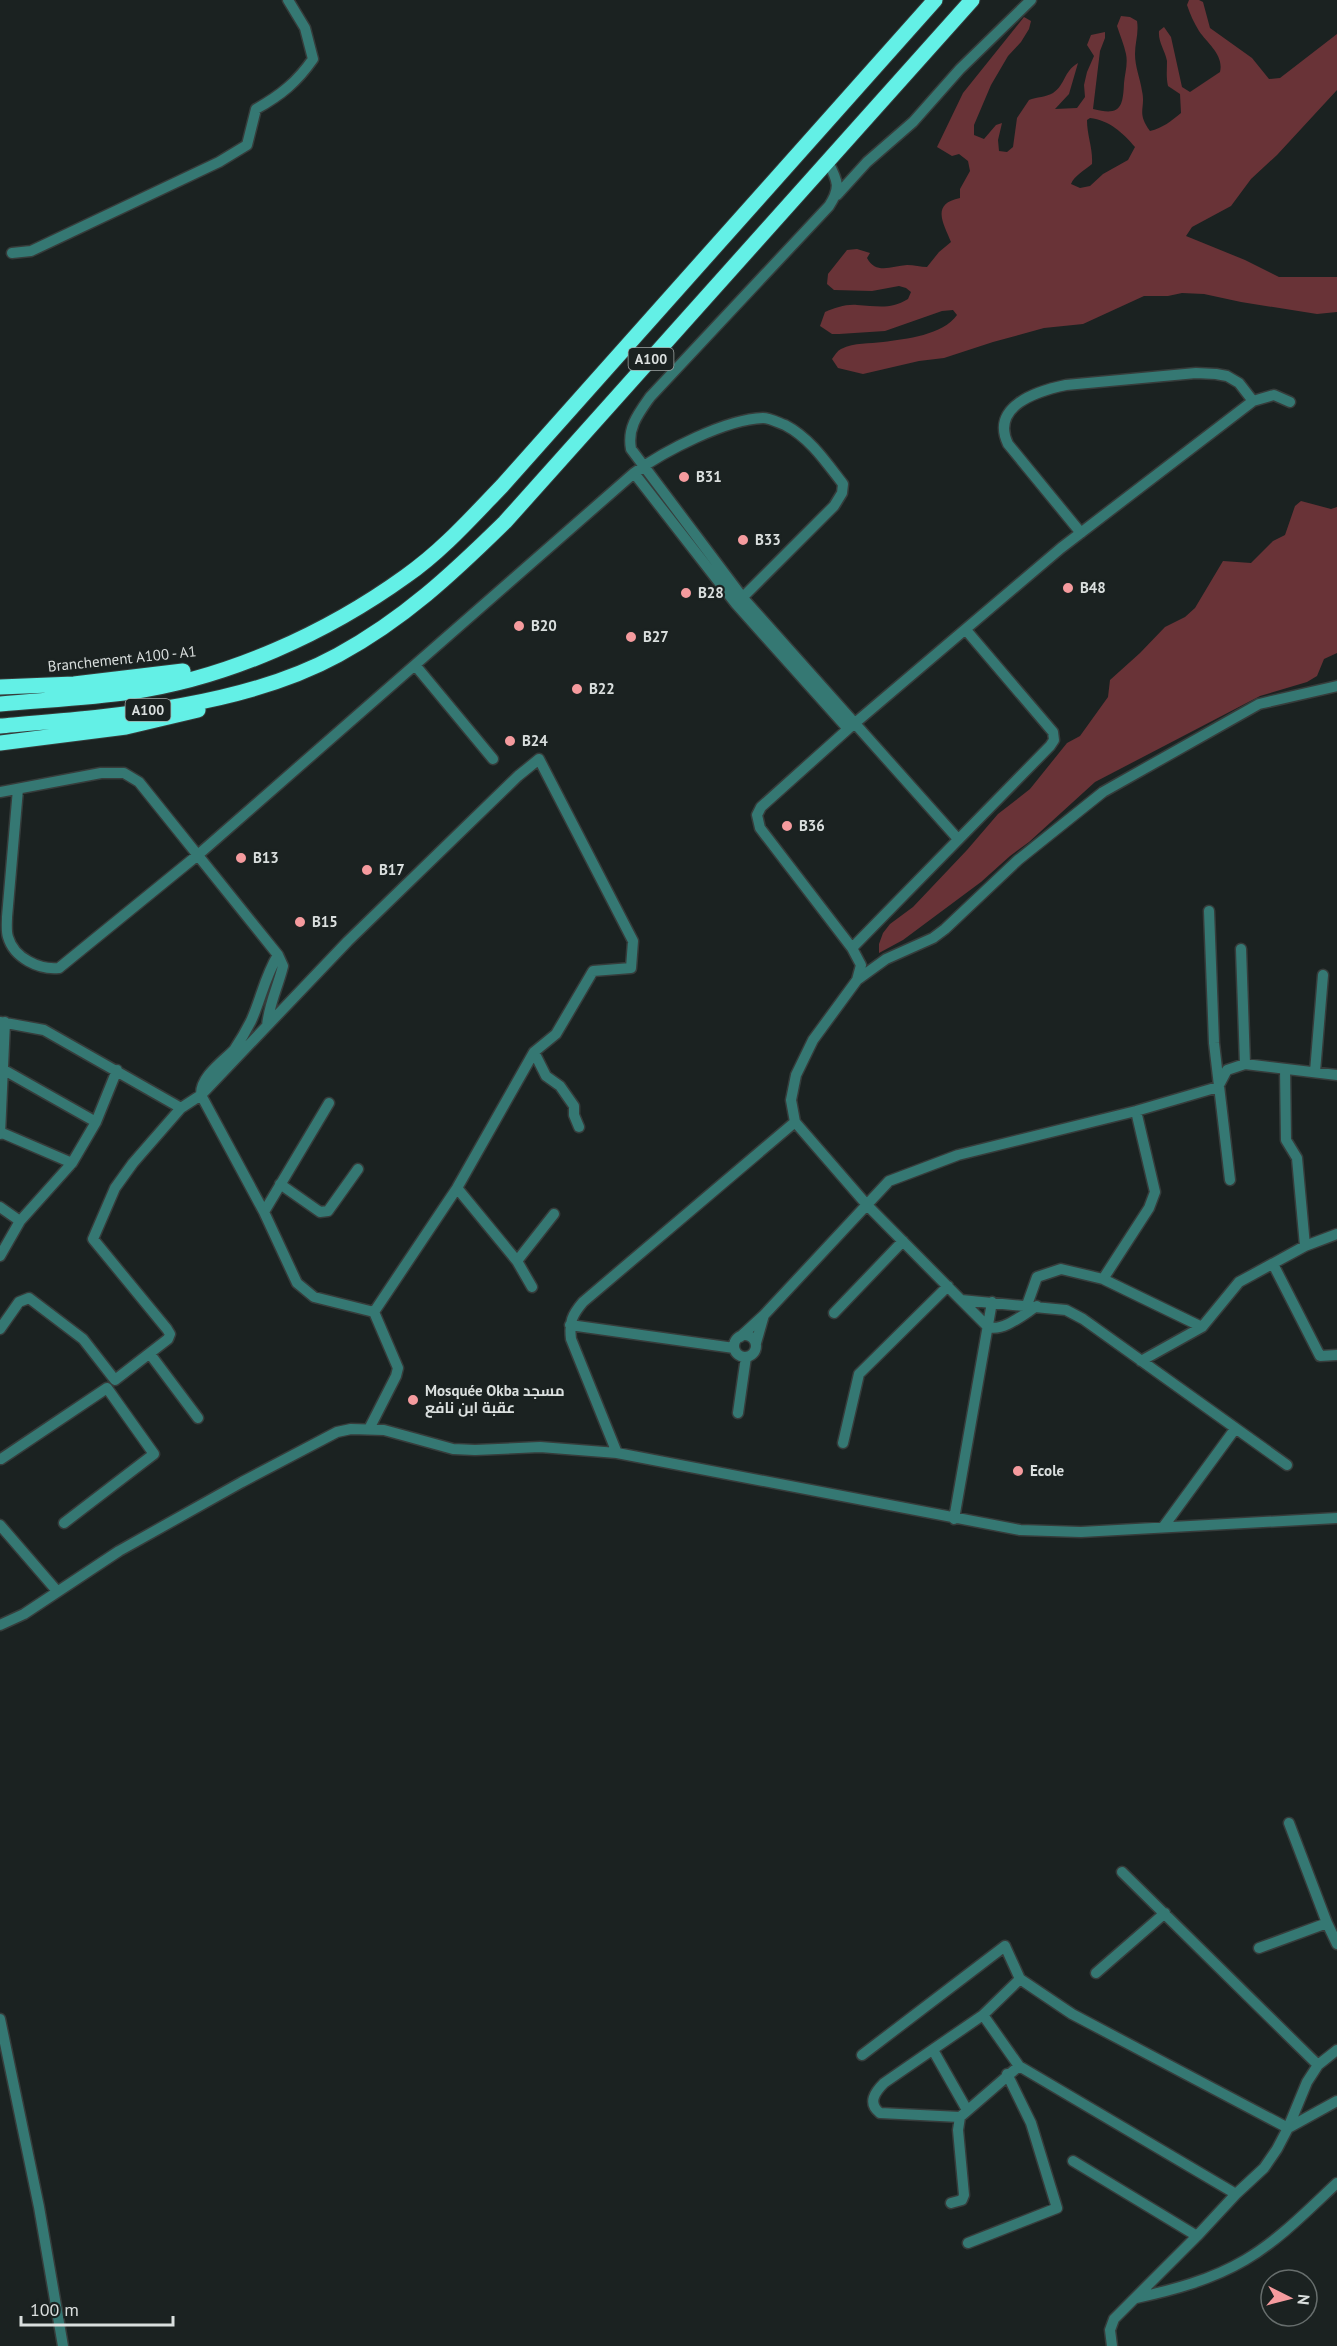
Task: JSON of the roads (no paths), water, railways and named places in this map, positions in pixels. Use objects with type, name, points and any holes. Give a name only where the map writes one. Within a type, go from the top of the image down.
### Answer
[{"type":"highway","name":"A100","points":[[0,704],[133,692],[194,678],[248,661],[344,618],[408,576],[455,535],[502,486],[935,0]]},
{"type":"highway","name":"A100","points":[[0,726],[127,714],[215,697],[294,675],[336,656],[377,632],[421,601],[505,522],[972,0]]},
{"type":"highway","name":"Branchement A100 - A1","points":[[0,687],[136,678],[248,661]]},
{"type":"highway","points":[[0,743],[93,732],[175,716],[213,706],[294,675]]},
{"type":"street","points":[[12,253],[31,251],[219,162],[247,145],[256,109],[274,99],[299,79],[313,59],[305,28],[288,0]]},
{"type":"street","points":[[958,839],[739,601],[638,470],[629,435],[638,414],[650,397],[829,207],[867,162],[913,122],[960,69],[1031,0]]},
{"type":"street","points":[[828,162],[838,184],[837,195]]},
{"type":"street","points":[[1081,533],[1008,444],[1003,425],[1014,407],[1026,398],[1066,385],[1196,373],[1227,376],[1239,383],[1253,401]]},
{"type":"street","points":[[857,980],[861,965],[852,948],[760,828],[757,815],[761,807],[852,726],[1081,533],[1253,401],[1274,395],[1290,402]]},
{"type":"street","points":[[18,789],[7,917],[8,937],[18,954],[38,967],[53,969],[65,966],[199,854],[638,470],[687,441],[734,424],[765,418],[801,435],[816,449],[843,484],[842,493],[834,506],[739,601]]},
{"type":"street","points":[[852,948],[1054,740],[1053,732],[966,630]]},
{"type":"street","points":[[415,664],[493,759]]},
{"type":"street","points":[[1202,1327],[1103,1279],[1061,1269],[1037,1277],[1032,1306],[1000,1328],[988,1327],[867,1205],[795,1122],[791,1100],[796,1075],[813,1040],[857,980],[886,959],[939,934],[1018,860],[1103,792],[1259,704],[1337,686]]},
{"type":"street","points":[[1,1459],[111,1384],[168,1339],[170,1334],[93,1239],[115,1188],[133,1163],[182,1108],[201,1095],[234,1056],[267,1026],[348,941],[538,759],[633,941],[631,968],[593,971],[556,1034],[534,1052],[457,1188],[374,1312]]},
{"type":"street","points":[[0,792],[101,773],[124,773],[139,782],[199,854],[278,955],[284,966],[269,1006],[267,1026]]},
{"type":"street","points":[[1209,911],[1214,1043],[1230,1180]]},
{"type":"street","points":[[1241,949],[1245,1064]]},
{"type":"street","points":[[234,1056],[265,984],[267,972],[278,955]]},
{"type":"street","points":[[1315,1072],[1323,975]]},
{"type":"street","points":[[72,1163],[0,1132],[2,1022],[44,1030],[182,1108]]},
{"type":"street","points":[[534,1052],[546,1076],[560,1086],[574,1106],[574,1115],[579,1127]]},
{"type":"street","points":[[734,1348],[735,1342],[764,1315],[889,1181],[958,1155],[1136,1111],[1218,1087],[1227,1070],[1245,1064],[1337,1075]]},
{"type":"street","points":[[1285,1069],[1286,1140],[1297,1158],[1305,1246]]},
{"type":"street","points":[[2,1070],[96,1122]]},
{"type":"street","points":[[0,1256],[20,1221],[72,1163],[96,1122],[117,1070]]},
{"type":"street","points":[[201,1095],[264,1212],[297,1283],[314,1297],[374,1312]]},
{"type":"street","points":[[264,1212],[329,1103]]},
{"type":"street","points":[[1103,1279],[1149,1208],[1155,1192],[1136,1111]]},
{"type":"street","points":[[617,1453],[571,1339],[572,1314],[583,1302],[795,1122]]},
{"type":"street","points":[[280,1184],[320,1212],[328,1211],[358,1169]]},
{"type":"street","points":[[457,1188],[517,1261],[532,1287]]},
{"type":"street","points":[[0,1207],[20,1221]]},
{"type":"street","points":[[517,1261],[554,1214]]},
{"type":"street","points":[[1141,1361],[1202,1327],[1239,1282],[1305,1246],[1337,1234]]},
{"type":"street","points":[[834,1313],[903,1241]]},
{"type":"street","points":[[1272,1264],[1320,1356],[1337,1354]]},
{"type":"street","points":[[843,1443],[860,1374],[948,1286]]},
{"type":"street","points":[[0,1329],[19,1302],[28,1298],[82,1339],[154,1454],[64,1523]]},
{"type":"street","points":[[961,1300],[1066,1310],[1083,1319],[1287,1465]]},
{"type":"street","points":[[954,1519],[993,1302]]},
{"type":"street","points":[[369,1429],[398,1368],[374,1312]]},
{"type":"street","points":[[738,1413],[746,1358],[754,1353],[764,1315]]},
{"type":"street","points":[[570,1324],[734,1348],[740,1356],[746,1358]]},
{"type":"street","points":[[740,1337],[749,1336],[756,1343]]},
{"type":"street","points":[[150,1354],[198,1418]]},
{"type":"street","points":[[0,1625],[24,1614],[119,1551],[291,1456],[337,1432],[369,1429],[384,1430],[453,1449],[540,1448],[617,1453],[1020,1530],[1081,1532],[1337,1518]]},
{"type":"street","points":[[1164,1526],[1235,1429]]},
{"type":"street","points":[[0,1525],[57,1591]]},
{"type":"street","points":[[1289,1823],[1337,1944]]},
{"type":"street","points":[[1122,1872],[1318,2065]]},
{"type":"street","points":[[1096,1973],[1165,1913]]},
{"type":"street","points":[[1259,1948],[1327,1923]]},
{"type":"street","points":[[862,2055],[1005,1946],[1020,1979],[1072,2014],[1288,2127]]},
{"type":"street","points":[[963,2113],[880,2113],[875,2109],[873,2101],[879,2088],[983,2015],[1020,1979]]},
{"type":"street","points":[[983,2015],[1019,2066],[1236,2194]]},
{"type":"street","points":[[0,2019],[39,2207],[63,2346]]},
{"type":"street","points":[[933,2050],[963,2113]]},
{"type":"street","points":[[1112,2346],[1110,2330],[1114,2319],[1264,2168],[1277,2149],[1318,2065],[1337,2050]]},
{"type":"street","points":[[951,2203],[962,2200],[964,2195],[958,2130],[963,2113],[1019,2066]]},
{"type":"street","points":[[968,2243],[1057,2208],[1031,2123],[1007,2074]]},
{"type":"street","points":[[1288,2127],[1337,2101]]},
{"type":"street","points":[[1073,2161],[1197,2236]]},
{"type":"street","points":[[1135,2298],[1202,2281],[1245,2260],[1290,2226],[1337,2183]]},
{"type":"place","name":"B31","points":[[684,477]]},
{"type":"place","name":"B33","points":[[743,540]]},
{"type":"place","name":"B48","points":[[1068,588]]},
{"type":"place","name":"B28","points":[[686,593]]},
{"type":"place","name":"B20","points":[[519,626]]},
{"type":"place","name":"B27","points":[[631,637]]},
{"type":"place","name":"B22","points":[[577,689]]},
{"type":"place","name":"B24","points":[[510,741]]},
{"type":"place","name":"B36","points":[[787,826]]},
{"type":"place","name":"B13","points":[[241,858]]},
{"type":"place","name":"B17","points":[[367,870]]},
{"type":"place","name":"B15","points":[[300,922]]},
{"type":"place","name":"Mosquée Okba مسجد عقبة ابن نافع","points":[[413,1400]]},
{"type":"place","name":"Ecole","points":[[1018,1471]]}]
